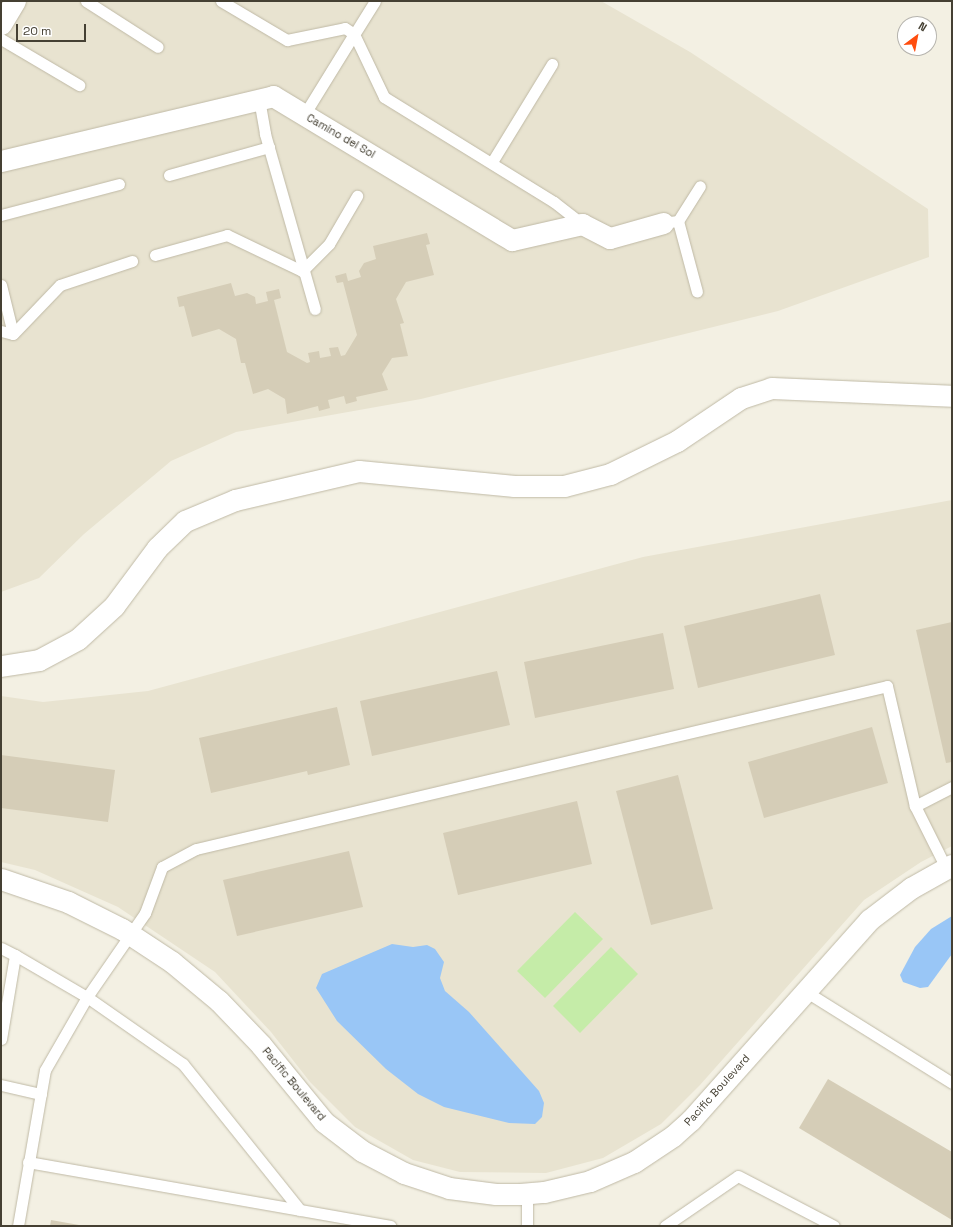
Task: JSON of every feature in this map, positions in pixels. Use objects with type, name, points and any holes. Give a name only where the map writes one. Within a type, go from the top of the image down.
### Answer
[{"type":"street","points":[[1,24],[15,1]]},
{"type":"street","name":"Camino del Sol","points":[[1,161],[258,98],[273,96],[512,240],[582,224]]},
{"type":"street","points":[[582,224],[610,238],[671,222]]},
{"type":"street","points":[[1,666],[39,660],[78,639],[114,606],[157,548],[185,521],[235,500],[359,471],[514,486],[564,486],[610,474],[677,441],[741,398],[771,388],[952,396]]},
{"type":"street","name":"Pacific Boulevard","points":[[1,879],[68,902],[130,935],[172,962],[219,1001],[261,1045],[308,1105],[324,1122],[362,1151],[404,1173],[449,1188],[496,1194],[527,1193],[590,1181],[634,1162],[654,1150],[691,1120],[869,920],[911,888],[949,866]]},
{"type":"lane","points":[[86,1],[158,47]]},
{"type":"lane","points":[[221,1],[287,40],[345,28],[354,34],[384,97],[492,162],[554,202],[582,224]]},
{"type":"lane","points":[[304,115],[375,1]]},
{"type":"lane","points":[[1,39],[79,86]]},
{"type":"lane","points":[[492,162],[552,64]]},
{"type":"lane","points":[[258,98],[269,147],[302,271],[315,309]]},
{"type":"lane","points":[[169,175],[269,147]]},
{"type":"lane","points":[[1,214],[119,184]]},
{"type":"lane","points":[[697,292],[671,222],[700,186]]},
{"type":"lane","points":[[302,271],[329,244],[357,196]]},
{"type":"lane","points":[[155,255],[227,234],[302,271]]},
{"type":"lane","points":[[13,334],[60,285],[132,262]]},
{"type":"lane","points":[[1,285],[13,334]]},
{"type":"lane","points":[[1,331],[13,334]]},
{"type":"lane","points":[[18,1226],[45,1070],[87,997],[145,913],[162,867],[196,849],[887,686],[916,806],[949,866]]},
{"type":"lane","points":[[916,806],[952,787]]},
{"type":"lane","points":[[1,948],[87,997],[183,1064],[300,1210]]},
{"type":"lane","points":[[1,1039],[14,955]]},
{"type":"lane","points":[[805,991],[952,1083]]},
{"type":"lane","points":[[1,1085],[41,1094]]},
{"type":"lane","points":[[28,1162],[390,1226]]},
{"type":"lane","points":[[665,1226],[738,1176],[834,1226]]},
{"type":"lane","points":[[527,1193],[527,1226]]},
{"type":"shaded area","points":[[1,1],[601,1],[690,52],[928,209],[929,257],[778,311],[421,399],[236,432],[171,461],[84,534],[39,578],[1,592]]},
{"type":"shaded area","points":[[952,500],[952,846],[921,862],[864,900],[700,1085],[661,1124],[603,1158],[546,1173],[460,1172],[413,1160],[355,1127],[310,1082],[271,1032],[215,972],[118,907],[35,870],[1,862],[1,696],[43,702],[148,691],[643,557]]},
{"type":"green space","points":[[575,912],[603,939],[545,998],[517,971]]},
{"type":"green space","points":[[611,947],[638,974],[580,1033],[553,1006]]},
{"type":"water","points":[[952,916],[952,954],[928,987],[920,988],[903,982],[900,975],[915,947],[931,929]]},
{"type":"water","points":[[392,944],[413,947],[427,945],[435,949],[444,962],[440,978],[445,991],[469,1012],[539,1091],[544,1103],[542,1117],[535,1124],[509,1123],[444,1107],[418,1094],[386,1069],[337,1021],[316,988],[322,974]]},
{"type":"building","points":[[427,233],[430,244],[426,245],[434,275],[406,282],[396,299],[404,323],[400,324],[408,356],[392,358],[382,374],[388,390],[356,397],[357,401],[346,404],[344,396],[328,400],[330,408],[319,411],[318,406],[287,414],[285,399],[268,389],[253,394],[245,363],[241,363],[236,339],[219,329],[192,337],[184,306],[179,307],[177,297],[231,283],[235,296],[247,293],[255,297],[256,304],[268,301],[266,292],[279,289],[281,298],[274,300],[287,352],[307,363],[310,362],[308,353],[319,351],[320,358],[331,356],[329,348],[338,347],[341,356],[345,355],[357,335],[343,282],[337,283],[335,276],[346,273],[348,281],[361,277],[359,271],[364,263],[376,259],[373,246]]},
{"type":"building","points":[[820,594],[835,655],[698,688],[684,626]]},
{"type":"building","points":[[952,622],[952,762],[946,763],[916,630]]},
{"type":"building","points":[[663,633],[674,689],[535,718],[524,662]]},
{"type":"building","points":[[497,671],[510,725],[372,756],[360,701]]},
{"type":"building","points":[[337,707],[350,765],[308,775],[307,771],[211,793],[199,738]]},
{"type":"building","points":[[872,727],[888,783],[764,818],[748,762]]},
{"type":"building","points":[[1,755],[115,770],[108,822],[1,808]]},
{"type":"building","points":[[678,775],[713,909],[651,925],[616,791]]},
{"type":"building","points":[[577,801],[592,864],[458,895],[443,833]]},
{"type":"building","points":[[349,851],[363,907],[237,936],[223,880]]},
{"type":"building","points":[[828,1079],[952,1152],[952,1220],[799,1128]]},
{"type":"building","points":[[51,1220],[79,1225],[79,1226],[50,1226]]}]
